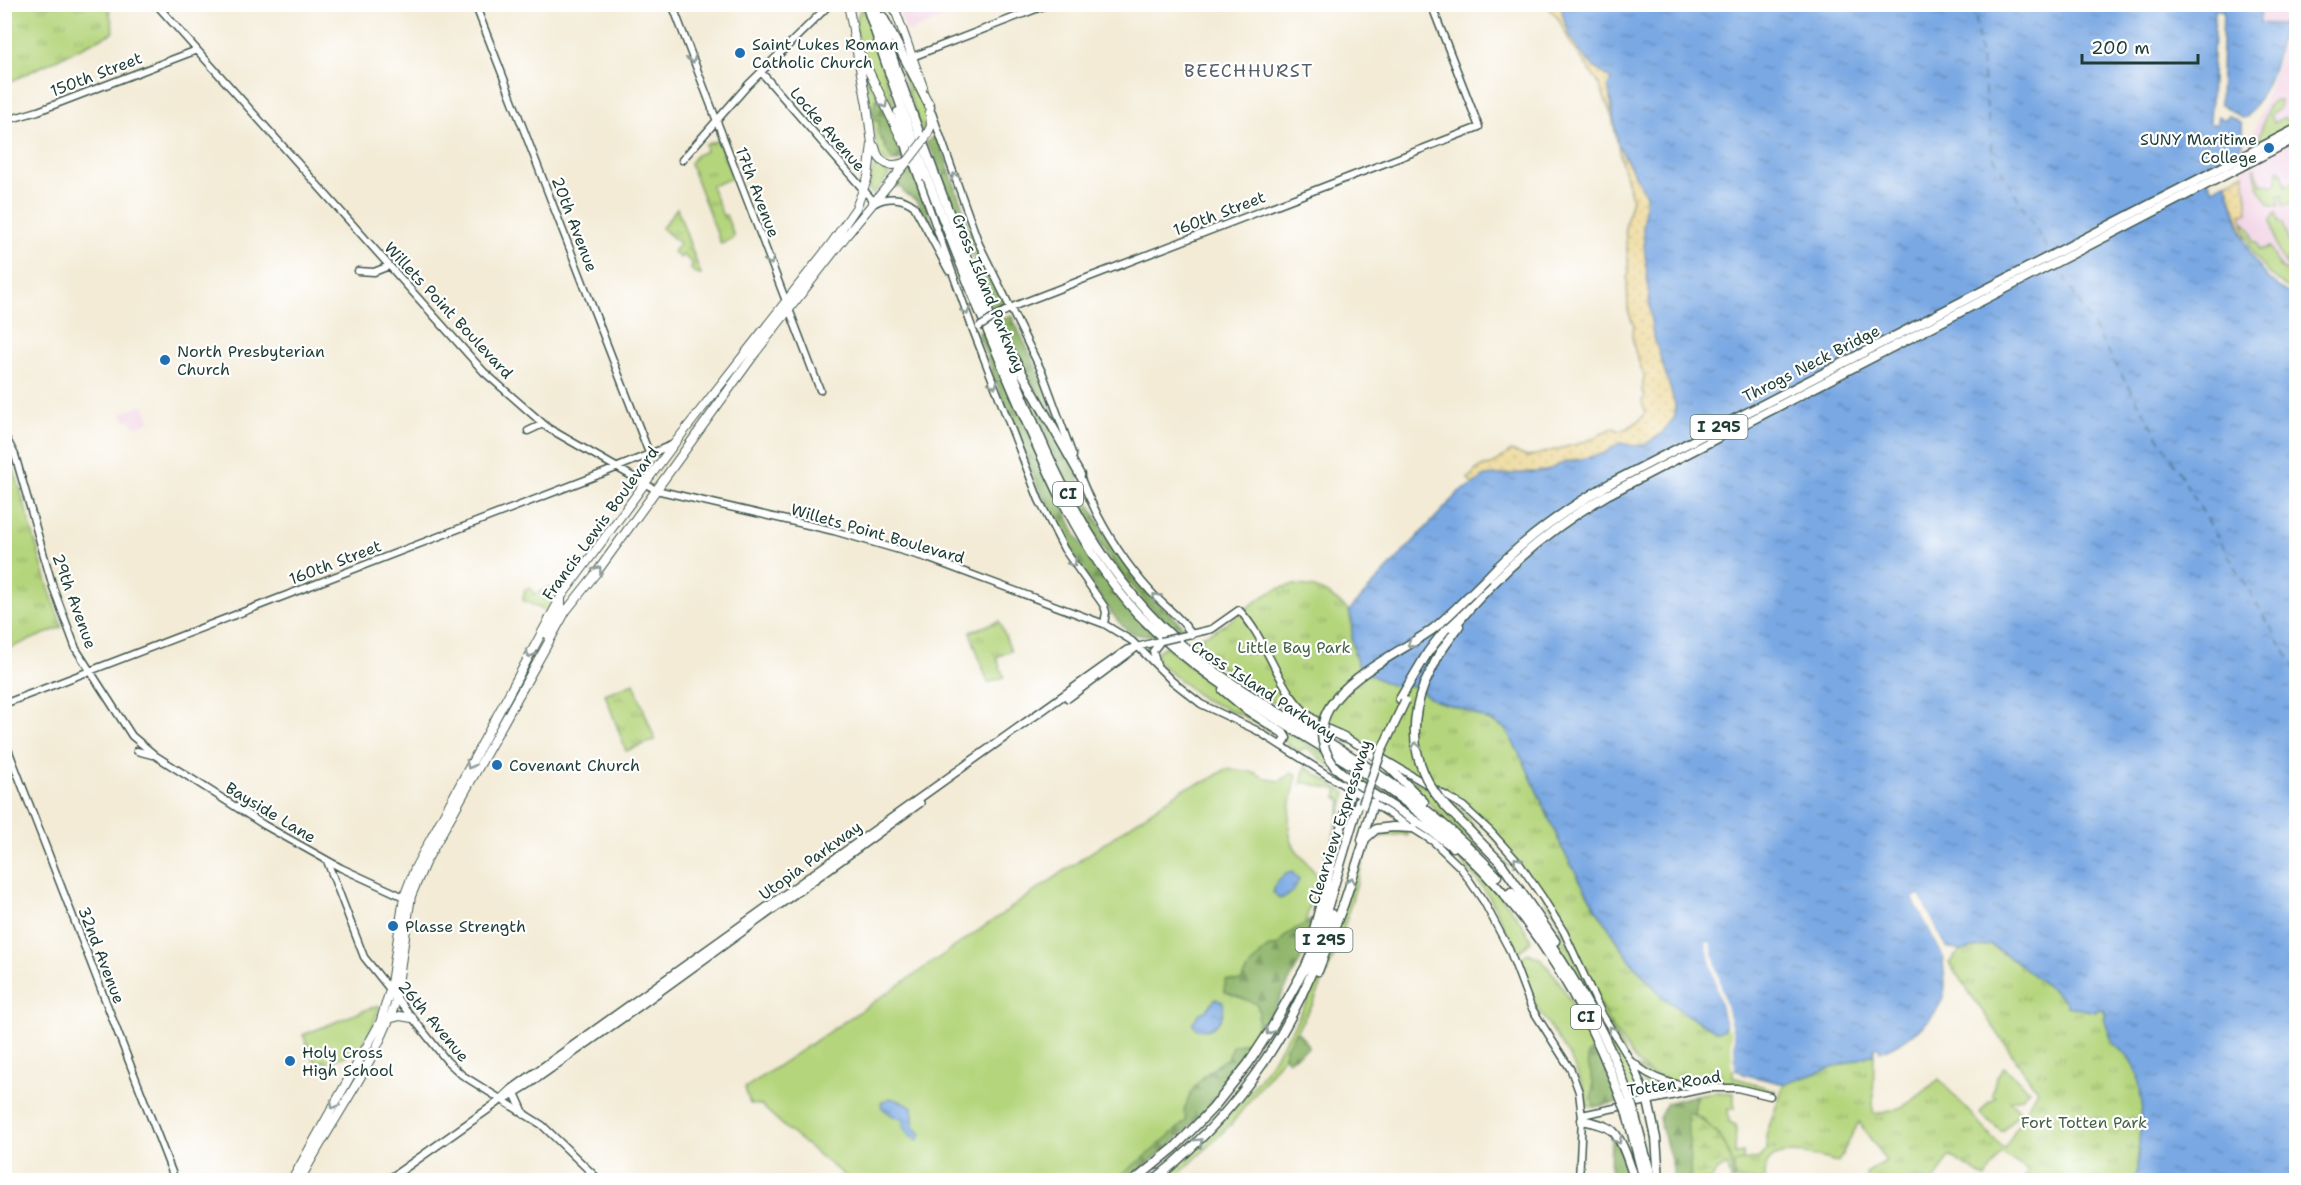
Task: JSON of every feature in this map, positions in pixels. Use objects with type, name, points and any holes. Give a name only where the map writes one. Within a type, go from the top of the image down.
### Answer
[{"type":"highway","name":"Cross Island Parkway","points":[[866,4],[887,68],[955,249],[1018,403],[1073,522],[1091,553],[1123,597],[1172,647],[1234,692],[1358,768],[1425,816],[1462,848],[1491,878],[1539,939],[1582,1010],[1626,1100]]},
{"type":"highway","name":"Cross Island Parkway","points":[[876,4],[927,155],[988,312],[1060,478],[1091,538],[1113,572],[1172,637],[1203,662],[1253,697],[1384,778],[1458,836],[1502,881],[1537,924],[1593,1014],[1626,1100],[1652,1180]]},
{"type":"highway","points":[[876,4],[930,107]]},
{"type":"highway","points":[[887,68],[909,159],[924,179],[955,249]]},
{"type":"highway","name":"Throgs Neck Bridge","points":[[1403,700],[1436,642],[1490,581],[1548,524],[1611,483],[2296,129]]},
{"type":"highway","name":"Throgs Neck Bridge","points":[[1490,581],[1544,537],[1613,491],[2296,138]]},
{"type":"highway","points":[[988,312],[1080,475]]},
{"type":"highway","points":[[1490,581],[1435,628],[1351,683],[1336,696],[1326,712],[1322,732],[1326,751],[1335,767],[1348,778],[1453,847],[1483,875],[1539,939]]},
{"type":"highway","points":[[1490,581],[1439,654],[1426,680],[1416,707],[1414,738],[1419,764],[1431,788],[1492,853],[1530,903],[1568,963],[1593,1014]]},
{"type":"highway","points":[[1172,647],[1234,700],[1283,734],[1286,738],[1282,745]]},
{"type":"highway","points":[[1203,662],[1300,719],[1344,737]]},
{"type":"highway","name":"Clearview Expressway","points":[[1135,1180],[1189,1133],[1232,1086],[1271,1029],[1305,968],[1321,929],[1361,802],[1403,700]]},
{"type":"highway","points":[[1363,747],[1389,768],[1458,836]]},
{"type":"highway","points":[[1298,980],[1318,918],[1351,790]]},
{"type":"highway","name":"Clearview Expressway","points":[[1155,1180],[1181,1159],[1221,1119],[1262,1068],[1293,1013],[1327,929],[1361,802]]},
{"type":"highway","points":[[1262,1068],[1291,1026],[1316,975],[1342,909],[1373,803]]},
{"type":"highway","points":[[1360,852],[1365,839],[1372,831],[1393,827],[1412,828]]},
{"type":"highway","points":[[1648,1101],[1656,1138],[1659,1180]]},
{"type":"highway","name":"Cross Island Parkway","points":[[1629,1110],[1644,1180]]},
{"type":"highway","points":[[1582,1118],[1613,1131],[1618,1137],[1635,1180]]},
{"type":"main road","points":[[848,4],[853,31],[866,68],[909,159],[894,166],[881,161],[876,152],[869,118]]},
{"type":"main road","points":[[893,4],[930,107]]},
{"type":"main road","name":"Francis Lewis Boulevard","points":[[292,1180],[380,1023],[393,992],[414,888],[425,863],[566,611],[597,572],[848,222],[864,190],[872,151],[869,118],[853,31]]},
{"type":"main road","name":"Francis Lewis Boulevard","points":[[300,1180],[376,1048],[389,1019],[404,897],[422,854],[561,597],[721,385],[925,139],[931,127],[930,107]]},
{"type":"main road","points":[[700,429],[700,422],[721,385]]},
{"type":"main road","points":[[656,490],[656,482],[667,466],[676,442]]},
{"type":"main road","points":[[628,527],[633,510],[645,491],[646,484]]},
{"type":"main road","points":[[549,643],[551,629],[561,607],[561,597]]},
{"type":"main road","name":"Utopia Parkway","points":[[501,1100],[515,1094],[1130,655],[1137,647]]},
{"type":"main road","name":"Utopia Parkway","points":[[388,1180],[1126,650],[1137,647]]},
{"type":"main road","points":[[389,1019],[400,1016],[412,1018]]},
{"type":"main road","points":[[515,1094],[524,1114]]},
{"type":"street","name":"Willets Point Boulevard","points":[[156,4],[484,372],[543,424],[656,490],[834,531],[927,558],[1104,624],[1121,633],[1200,704],[1248,725],[1282,745],[1412,828],[1448,854],[1468,877],[1484,902],[1509,949],[1531,1007],[1571,1070],[1579,1092],[1582,1118],[1579,1180]]},
{"type":"street","name":"20th Avenue","points":[[475,4],[649,453]]},
{"type":"street","name":"17th Avenue","points":[[672,4],[820,390]]},
{"type":"street","points":[[682,160],[761,72],[830,4]]},
{"type":"street","points":[[912,57],[1049,4]]},
{"type":"street","name":"160th Street","points":[[976,328],[1011,308],[1479,128],[1431,4]]},
{"type":"street","name":"150th Street","points":[[4,121],[38,111],[197,50]]},
{"type":"street","name":"Locke Avenue","points":[[761,72],[874,203]]},
{"type":"street","points":[[930,107],[977,240],[1049,390],[1098,517],[1123,558],[1153,594],[1184,623],[1192,635]]},
{"type":"street","points":[[909,159],[976,328],[1039,500],[1064,549],[1104,606],[1106,612],[1104,624]]},
{"type":"street","points":[[874,203],[896,199],[914,206],[958,287]]},
{"type":"street","points":[[358,272],[374,272],[389,266]]},
{"type":"street","points":[[528,431],[543,424]]},
{"type":"street","name":"29th Avenue","points":[[4,434],[15,455],[56,597],[76,649],[132,736]]},
{"type":"street","name":"160th Street","points":[[4,704],[617,467],[676,442]]},
{"type":"street","name":"Utopia Parkway","points":[[1137,647],[1214,628],[1239,610],[1256,634],[1283,684],[1299,705],[1312,718],[1344,737]]},
{"type":"street","points":[[1160,670],[1153,652],[1155,646],[1161,641]]},
{"type":"street","name":"Bayside Lane","points":[[132,736],[156,756],[264,825],[327,861],[404,897]]},
{"type":"street","points":[[1344,737],[1460,804],[1510,852],[1558,922],[1604,1017],[1627,1054],[1648,1101]]},
{"type":"street","name":"32nd Avenue","points":[[4,739],[175,1180]]},
{"type":"street","points":[[137,751],[156,756]]},
{"type":"street","name":"26th Avenue","points":[[327,861],[364,957],[457,1071],[551,1133],[599,1180]]},
{"type":"street","points":[[1627,1054],[1643,1071],[1658,1079],[1685,1086],[1708,1088]]},
{"type":"street","name":"Totten Road","points":[[1582,1118],[1708,1088],[1737,1088],[1770,1096]]},
{"type":"shaded area","points":[[896,5],[976,5],[907,32]]},
{"type":"shaded area","name":"SUNY Maritime College","points":[[2262,5],[2296,5],[2296,293],[2275,281],[2255,257],[2227,182],[2244,173],[2234,152],[2250,143],[2279,57],[2283,24],[2261,22]]},
{"type":"shaded area","points":[[144,405],[150,421],[135,427],[131,420],[125,420],[122,413]]},
{"type":"green space","points":[[5,5],[108,5],[114,32],[5,84]]},
{"type":"green space","points":[[862,5],[894,103],[899,130],[862,54],[856,24]]},
{"type":"green space","points":[[886,27],[917,85],[926,108],[928,121],[923,134]]},
{"type":"green space","points":[[867,75],[886,113],[902,160],[888,163],[878,153],[865,76]]},
{"type":"green space","points":[[875,99],[879,99],[906,154],[902,160],[894,162],[880,137],[879,121],[876,121],[873,111]]},
{"type":"green space","points":[[2280,101],[2279,109],[2270,115],[2274,123],[2291,116],[2290,112],[2293,101],[2296,101],[2296,107],[2292,107],[2292,115],[2296,116],[2296,135],[2292,128],[2256,146],[2269,105]]},
{"type":"green space","points":[[937,134],[975,243],[1006,305],[994,311],[934,154],[926,143]]},
{"type":"green space","points":[[718,140],[732,178],[711,186],[734,236],[721,244],[690,163],[696,155],[706,151],[705,145]]},
{"type":"green space","points":[[876,159],[893,170],[873,195],[868,189]]},
{"type":"green space","points":[[910,163],[939,241],[936,242],[916,200],[904,193],[901,187],[892,187]]},
{"type":"green space","points":[[2254,167],[2262,185],[2270,183],[2272,186],[2277,183],[2278,169],[2281,170],[2286,186],[2296,181],[2296,204],[2283,205],[2284,195],[2279,195],[2279,206],[2270,205],[2258,186]]},
{"type":"green space","points":[[677,208],[701,275],[696,274],[690,268],[693,264],[683,255],[680,258],[673,252],[679,243],[662,228]]},
{"type":"green space","points":[[2276,212],[2279,222],[2283,223],[2292,255],[2287,259],[2287,263],[2291,264],[2296,259],[2296,272],[2284,263],[2278,250],[2271,220]]},
{"type":"green space","points":[[2244,222],[2251,230],[2253,242],[2257,242],[2259,250],[2270,247],[2280,268],[2296,277],[2296,292],[2268,273],[2254,255],[2249,245]]},
{"type":"green space","points":[[1011,315],[1041,376],[1064,439],[997,323]]},
{"type":"green space","points":[[984,330],[1077,537],[1099,570],[1156,636],[1133,634],[1122,625],[1080,567],[1062,536],[1030,470],[1004,402],[978,333]]},
{"type":"green space","points":[[1013,362],[1112,547],[1153,598],[1181,624],[1178,630],[1171,631],[1152,612],[1110,561],[1089,528],[1054,458]]},
{"type":"green space","points":[[1041,409],[1070,458],[1096,519],[1112,547],[1153,598],[1183,627],[1176,631],[1151,606],[1119,569],[1095,534],[1061,469],[1038,415],[1038,410]]},
{"type":"green space","points":[[12,461],[62,627],[5,650],[4,464]]},
{"type":"green space","name":"Little Bay Park","points":[[1295,585],[1325,592],[1349,611],[1353,649],[1362,671],[1416,687],[1433,700],[1463,709],[1505,728],[1524,762],[1563,850],[1595,907],[1632,963],[1663,997],[1687,1015],[1717,1031],[1723,1030],[1706,943],[1734,1038],[1733,1077],[1776,1091],[1773,1093],[1732,1085],[1687,1084],[1669,1081],[1651,1074],[1637,1063],[1608,1021],[1570,939],[1540,889],[1460,801],[1318,719],[1309,719],[1281,707],[1246,686],[1247,684],[1185,643],[1203,638],[1201,636],[1214,631],[1270,593]]},
{"type":"green space","points":[[552,587],[556,596],[547,612],[523,600],[525,589],[531,588],[534,594]]},
{"type":"green space","points":[[999,621],[1011,651],[996,657],[1004,677],[988,683],[970,632]]},
{"type":"green space","points":[[1166,646],[1234,702],[1281,735],[1280,737],[1244,716],[1203,699],[1158,662],[1156,652]]},
{"type":"green space","points":[[634,683],[655,740],[626,751],[605,694]]},
{"type":"green space","points":[[1254,711],[1390,794],[1422,820],[1332,768],[1307,748],[1298,751],[1287,744]]},
{"type":"green space","points":[[1389,765],[1461,809],[1485,841],[1508,866],[1484,849],[1487,856],[1483,854]]},
{"type":"green space","points":[[1305,767],[1346,793],[1324,875],[1326,852],[1330,852],[1342,800],[1336,797],[1338,790],[1303,782],[1301,784]]},
{"type":"green space","points":[[1226,769],[1253,772],[1267,779],[1280,781],[1292,773],[1297,774],[1289,831],[1295,848],[1319,878],[1289,973],[1258,1035],[1259,1038],[1220,1088],[1165,1150],[1127,1180],[850,1180],[789,1131],[761,1105],[750,1104],[745,1088],[911,977],[1183,789],[1207,781]]},
{"type":"green space","points":[[1377,831],[1408,832],[1407,836],[1403,834],[1370,838],[1331,963],[1313,1004],[1286,1048],[1284,1056],[1232,1123],[1173,1180],[1161,1180],[1186,1159],[1232,1113],[1272,1061],[1305,1005],[1319,975],[1338,926],[1365,841]]},
{"type":"green space","points":[[1455,853],[1498,894],[1526,930],[1531,941],[1519,952],[1516,951],[1489,896]]},
{"type":"green space","points":[[1312,919],[1310,935],[1301,959],[1259,1038],[1256,1034],[1259,1012],[1257,1004],[1225,992],[1226,980],[1241,981],[1252,964],[1267,948],[1278,945],[1286,935]]},
{"type":"green space","points":[[1549,926],[1560,930],[1632,1067],[1643,1095],[1641,1098],[1633,1099],[1590,1000]]},
{"type":"green space","name":"Fort Totten Park","points":[[1990,945],[2010,956],[2066,1001],[2067,1006],[2096,1012],[2098,1009],[2104,1010],[2113,1044],[2127,1055],[2138,1074],[2142,1104],[2136,1180],[2023,1180],[2028,1171],[2001,1153],[1986,1178],[1950,1156],[1935,1180],[1868,1180],[1866,1173],[1886,1161],[1859,1122],[1838,1162],[1804,1154],[1780,1154],[1771,1159],[1766,1167],[1764,1180],[1735,1180],[1734,1163],[1759,1158],[1767,1149],[1766,1135],[1784,1084],[1874,1054],[1873,1113],[1892,1111],[1909,1103],[1939,1079],[2004,1150],[2037,1090],[1949,963],[1960,951]]},
{"type":"green space","points":[[1528,953],[1540,958],[1556,977],[1588,1029],[1619,1102],[1587,1106],[1586,1093],[1570,1057],[1536,1006],[1519,959]]},
{"type":"green space","points":[[378,1005],[373,1025],[360,1050],[325,1064],[324,1060],[316,1064],[303,1035]]},
{"type":"green space","points":[[1295,1032],[1299,1033],[1309,1047],[1288,1061],[1284,1056]]},
{"type":"green space","points":[[1250,1041],[1255,1043],[1213,1102],[1181,1135],[1128,1180],[1113,1180],[1145,1157],[1186,1121],[1184,1109],[1195,1087],[1208,1073],[1228,1058],[1232,1046]]},
{"type":"green space","points":[[1593,1049],[1598,1050],[1619,1102],[1595,1107],[1593,1104],[1593,1083],[1587,1054]]},
{"type":"green space","points":[[2004,1067],[2029,1090],[2022,1097],[2010,1101],[2020,1111],[2001,1131],[1980,1113],[1988,1103],[1996,1098],[1992,1095],[1996,1077]]},
{"type":"green space","points":[[1637,1068],[1685,1089],[1651,1095],[1647,1092]]},
{"type":"green space","points":[[1714,1092],[1734,1093],[1734,1109],[1728,1109],[1729,1122],[1736,1125],[1735,1154],[1743,1153],[1744,1180],[1733,1180],[1705,1120],[1694,1114],[1696,1095]]},
{"type":"green space","points":[[1696,1095],[1694,1114],[1688,1111],[1691,1180],[1673,1180],[1673,1167],[1659,1118],[1667,1103]]},
{"type":"green space","points":[[1687,1111],[1707,1124],[1721,1139],[1730,1157],[1733,1180],[1731,1180],[1727,1165],[1717,1171],[1710,1180],[1691,1180]]},
{"type":"green space","points":[[1611,1132],[1615,1136],[1633,1180],[1610,1180]]},
{"type":"sand","points":[[1549,5],[1561,5],[1571,38],[1577,48],[1592,65],[1611,79],[1610,98],[1618,144],[1646,195],[1643,231],[1649,293],[1675,404],[1675,417],[1660,435],[1646,444],[1634,446],[1620,443],[1603,454],[1563,463],[1546,471],[1485,476],[1473,485],[1468,479],[1476,470],[1492,465],[1511,451],[1528,457],[1585,442],[1615,427],[1618,431],[1630,427],[1637,423],[1645,413],[1642,401],[1645,395],[1642,392],[1644,376],[1635,351],[1632,336],[1634,327],[1628,310],[1627,277],[1629,274],[1625,228],[1632,198],[1621,160],[1612,117],[1599,84],[1569,40],[1557,16],[1549,9]]},
{"type":"sand","points":[[2244,173],[2248,212],[2241,215],[2247,238],[2244,236],[2226,182]]},
{"type":"water","points":[[1561,5],[2261,5],[2260,23],[2283,24],[2275,62],[2267,84],[2247,117],[2242,118],[2220,103],[2223,10],[2215,10],[2210,124],[2217,124],[2219,116],[2225,120],[2228,115],[2242,123],[2243,145],[2202,168],[2213,189],[2226,182],[2242,233],[2257,264],[2267,278],[2280,289],[2296,296],[2296,1180],[2136,1180],[2142,1104],[2138,1074],[2127,1055],[2113,1044],[2104,1018],[2106,1015],[2104,1010],[2098,1009],[2096,1012],[2067,1006],[2066,1001],[2019,964],[1990,945],[1960,951],[1946,947],[1919,895],[1913,898],[1944,957],[1943,997],[1931,1017],[1912,1034],[1891,1047],[1880,1052],[1879,1047],[1874,1048],[1874,1054],[1784,1084],[1743,1074],[1735,1069],[1734,1038],[1707,943],[1726,1026],[1723,1030],[1716,1031],[1687,1015],[1663,997],[1632,963],[1595,907],[1563,850],[1524,762],[1505,728],[1463,709],[1433,700],[1416,687],[1392,686],[1362,671],[1357,664],[1349,611],[1460,491],[1485,476],[1546,471],[1563,463],[1603,454],[1620,443],[1634,446],[1646,444],[1660,435],[1675,417],[1675,404],[1652,331],[1643,231],[1646,195],[1618,144],[1608,86],[1611,79],[1592,65],[1577,48],[1571,38]]},
{"type":"water","points":[[1292,872],[1299,880],[1294,890],[1289,895],[1279,898],[1273,892],[1276,885],[1282,877]]},
{"type":"water","points":[[1215,999],[1223,1002],[1221,1019],[1209,1029],[1197,1029],[1192,1023],[1200,1013],[1206,1011]]},
{"type":"water","points":[[890,1098],[912,1107],[914,1127],[921,1134],[918,1140],[908,1134],[901,1118],[896,1118],[882,1108],[881,1103]]},
{"type":"pier","points":[[1919,895],[1948,951],[1943,949],[1947,956],[1946,961],[1913,898]]},
{"type":"pier","points":[[1710,942],[1734,1038],[1735,1069],[1732,1069],[1731,1035],[1729,1028],[1727,1030],[1706,943]]},
{"type":"ferry route","points":[[1974,4],[1993,156],[2050,253]]},
{"type":"ferry route","points":[[2057,265],[2296,670]]},
{"type":"place","name":"Saint Lukes Roman Catholic Church","points":[[740,53]]},
{"type":"place","name":"SUNY Maritime College","points":[[2269,148]]},
{"type":"place","name":"North Presbyterian Church","points":[[165,360]]},
{"type":"place","name":"Covenant Church","points":[[497,765]]},
{"type":"place","name":"Plasse Strength","points":[[393,926]]},
{"type":"place","name":"Holy Cross High School","points":[[290,1061]]},
{"type":"district","name":"BEECHHURST","points":[[1249,71]]}]
